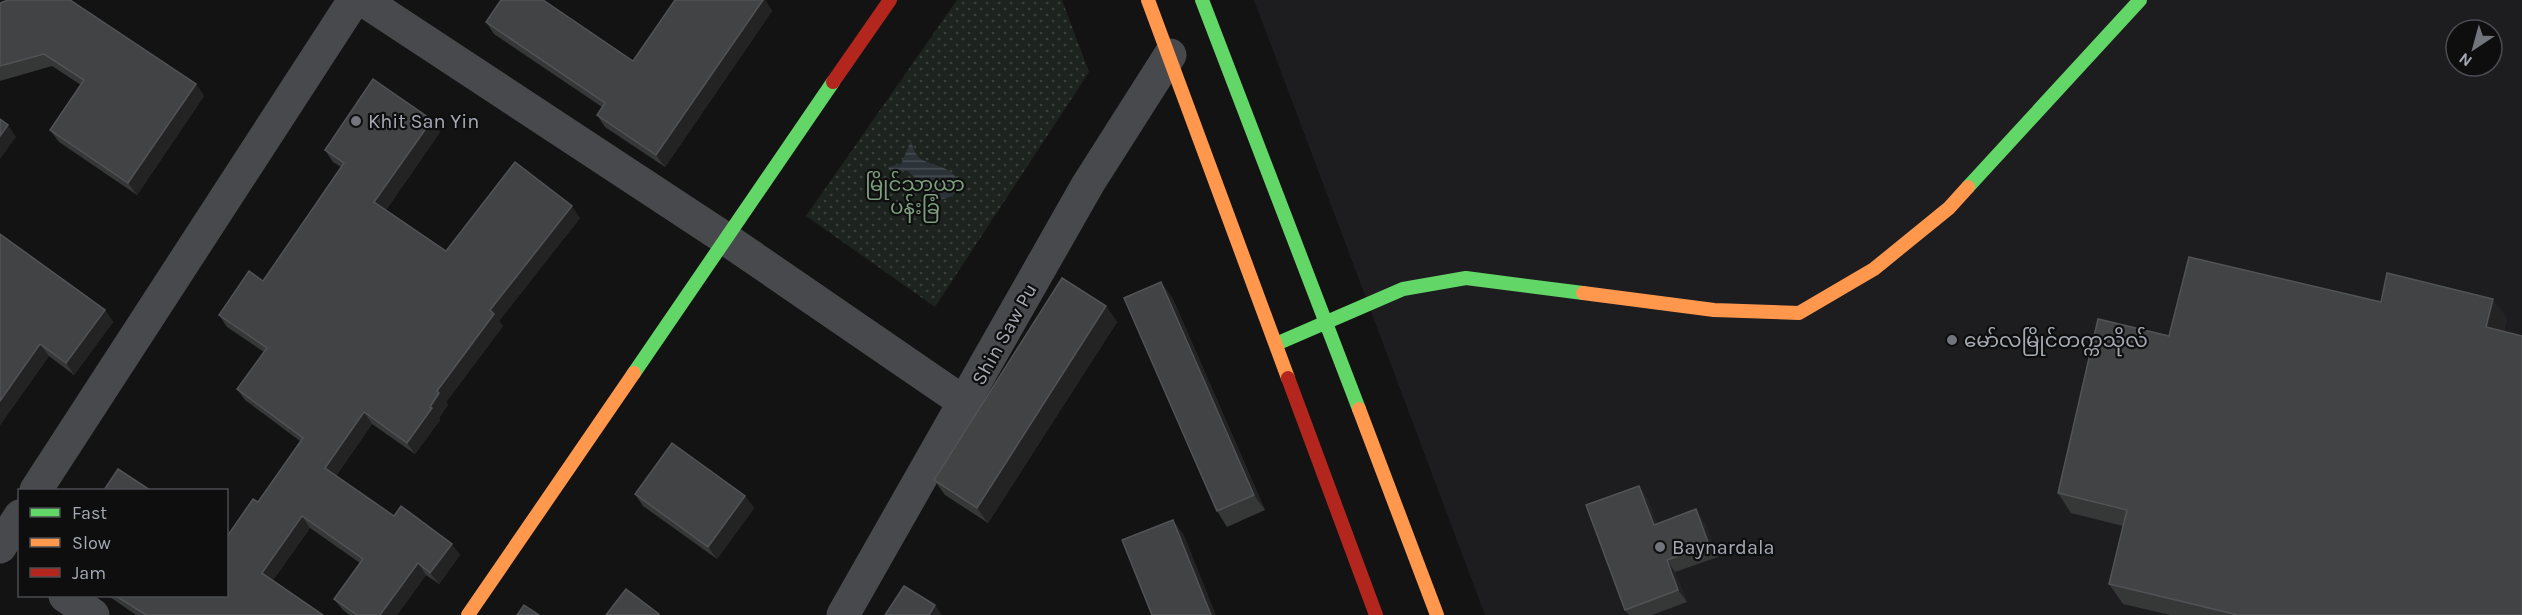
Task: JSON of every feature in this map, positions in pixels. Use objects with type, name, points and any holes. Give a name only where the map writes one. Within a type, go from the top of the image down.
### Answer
[{"type":"street","points":[[37,489],[354,0]]},
{"type":"street","points":[[363,0],[726,240],[965,403]]},
{"type":"street","points":[[468,615],[890,0]]},
{"type":"street","points":[[1148,0],[1376,615]]},
{"type":"street","points":[[1202,0],[1281,198],[1325,323],[1437,615]]},
{"type":"street","points":[[1276,344],[1403,290],[1467,278],[1714,310],[1799,313],[1874,269],[1949,208],[2140,0]]},
{"type":"street","name":"Shin Saw Pu","points":[[843,615],[1088,184],[1170,55]]},
{"type":"street","points":[[18,519],[0,549],[18,562]]},
{"type":"street","points":[[66,597],[93,615]]},
{"type":"shaded area","name":"မော်လမြိုင်တက္ကသိုလ်","points":[[1254,0],[2522,0],[2522,615],[1485,615]]},
{"type":"shaded area","points":[[911,141],[921,159],[953,174],[957,180],[957,187],[953,196],[943,199],[919,191],[917,180],[908,171],[889,170],[888,167],[901,164]]},
{"type":"green space","name":"မြိုင်သာယာ ပန်းခြံ","points":[[957,0],[1062,0],[1089,72],[935,307],[806,216]]},
{"type":"building","points":[[8,0],[70,0],[196,84],[128,183],[50,130],[84,80],[44,54],[0,66],[0,3]]},
{"type":"building","points":[[501,0],[543,0],[633,61],[675,0],[763,0],[656,155],[597,115],[605,103],[486,22]]},
{"type":"building","points":[[373,79],[432,120],[374,202],[446,251],[515,162],[572,206],[490,310],[494,314],[437,391],[439,393],[430,407],[432,408],[407,443],[364,412],[325,468],[394,516],[401,506],[452,544],[430,573],[418,563],[380,615],[357,615],[334,599],[363,559],[302,516],[262,573],[323,615],[146,615],[118,597],[228,597],[228,535],[253,499],[258,502],[303,438],[237,389],[267,348],[219,315],[249,271],[263,281],[344,163],[325,150]]},
{"type":"building","points":[[0,119],[8,125],[0,136]]},
{"type":"building","points":[[0,234],[105,310],[66,363],[40,344],[0,401]]},
{"type":"building","points":[[2189,257],[2381,302],[2387,273],[2493,299],[2486,327],[2522,336],[2522,615],[2238,615],[2109,584],[2127,510],[2058,493],[2098,319],[2169,336]]},
{"type":"building","points":[[1062,278],[1106,306],[977,508],[934,480]]},
{"type":"building","points":[[1161,282],[1254,495],[1217,511],[1124,298]]},
{"type":"building","points":[[672,443],[745,496],[708,547],[635,494]]},
{"type":"building","points":[[118,469],[148,489],[105,489]]},
{"type":"building","name":"Baynardala","points":[[1639,486],[1654,525],[1696,509],[1709,545],[1667,560],[1678,590],[1625,610],[1586,505]]},
{"type":"building","points":[[1173,520],[1211,615],[1152,615],[1122,540]]},
{"type":"building","points":[[904,586],[935,605],[929,615],[885,615]]},
{"type":"building","points":[[626,589],[659,614],[606,615]]},
{"type":"building","points":[[524,605],[539,615],[517,615]]},
{"type":"traffic: fast","points":[[1202,0],[1359,409]]},
{"type":"traffic: fast","points":[[1968,187],[2140,0]]},
{"type":"traffic: fast","points":[[634,373],[833,82]]},
{"type":"traffic: fast","points":[[1276,344],[1403,289],[1466,278],[1583,293]]},
{"type":"traffic: slow","points":[[1148,0],[1288,378]]},
{"type":"traffic: slow","points":[[1583,293],[1714,310],[1799,313],[1874,269],[1949,208],[1968,187]]},
{"type":"traffic: slow","points":[[468,615],[634,373]]},
{"type":"traffic: slow","points":[[1359,409],[1437,615]]},
{"type":"traffic: jam","points":[[833,82],[890,0]]},
{"type":"traffic: jam","points":[[1288,378],[1376,615]]},
{"type":"place","name":"Khit San Yin","points":[[356,121]]},
{"type":"place","name":"မော်လမြိုင်တက္ကသိုလ်","points":[[1952,340]]},
{"type":"place","name":"Baynardala","points":[[1660,547]]}]
